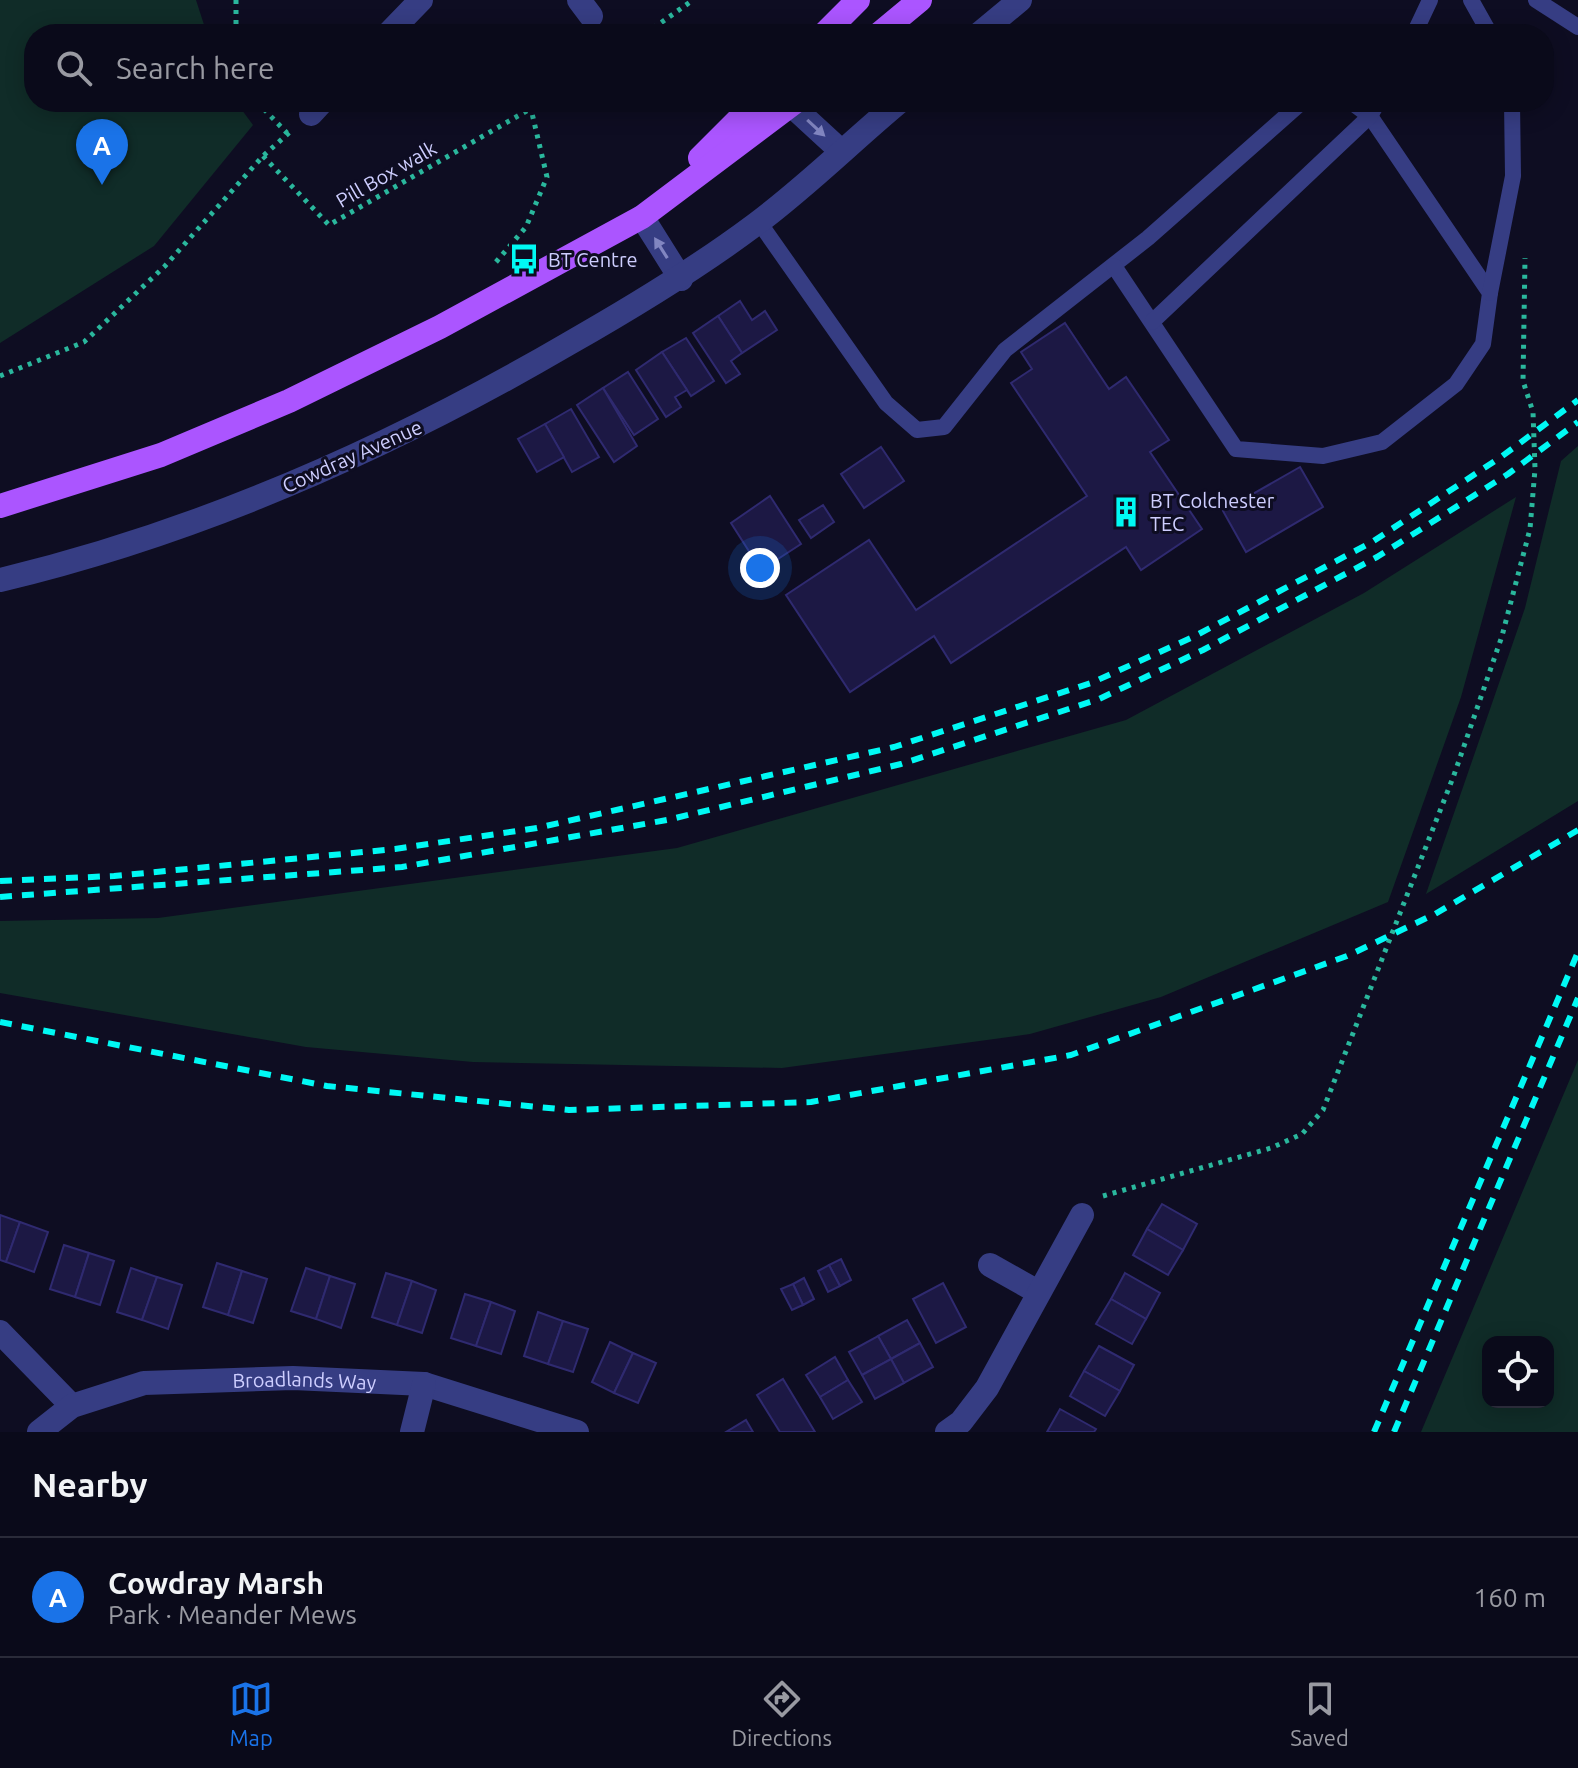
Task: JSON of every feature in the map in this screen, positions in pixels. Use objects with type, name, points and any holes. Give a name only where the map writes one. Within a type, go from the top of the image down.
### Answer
[{"type":"main road","points":[[834,24],[858,0]]},
{"type":"main road","points":[[891,24],[920,0]]},
{"type":"main road","points":[[642,217],[746,112]]},
{"type":"main road","points":[[0,506],[161,455],[289,401],[537,277],[642,217],[782,112]]},
{"type":"street","points":[[398,24],[421,0]]},
{"type":"street","points":[[991,24],[1020,0]]},
{"type":"street","points":[[801,112],[841,151]]},
{"type":"street","name":"Cowdray Avenue","points":[[0,580],[177,530],[314,475],[466,403],[681,279],[759,222],[887,112]]},
{"type":"street","points":[[642,217],[681,279]]},
{"type":"street","points":[[947,1432],[961,1422],[987,1388],[1082,1215]]},
{"type":"street","points":[[990,1265],[1038,1292]]},
{"type":"street","points":[[0,1332],[72,1406]]},
{"type":"street","name":"Broadlands Way","points":[[39,1432],[72,1406],[144,1383],[293,1378],[424,1384],[577,1432]]},
{"type":"street","points":[[412,1432],[424,1384]]},
{"type":"lane","points":[[1419,24],[1430,0]]},
{"type":"lane","points":[[1471,0],[1484,24]]},
{"type":"lane","points":[[1536,0],[1578,27]]},
{"type":"lane","points":[[759,222],[886,403],[917,430],[944,427],[1005,350],[1114,266],[1291,112]]},
{"type":"lane","points":[[1152,322],[1371,112]]},
{"type":"lane","points":[[1376,112],[1490,293]]},
{"type":"lane","points":[[1114,266],[1236,449],[1323,456],[1382,442],[1456,384],[1483,344],[1513,176],[1512,112]]},
{"type":"path","points":[[236,0],[236,24]]},
{"type":"path","points":[[659,24],[693,0]]},
{"type":"path","points":[[267,112],[288,134]]},
{"type":"path","points":[[0,376],[84,342],[165,266],[263,156],[312,112]]},
{"type":"path","name":"Pill Box walk","points":[[263,156],[329,225],[526,112]]},
{"type":"path","points":[[488,271],[526,227],[547,177],[532,112]]},
{"type":"path","points":[[1082,1215],[1090,1200],[1271,1148],[1302,1134],[1323,1110],[1454,775],[1502,636],[1530,529],[1535,469],[1533,412],[1523,381],[1522,277],[1526,249]]},
{"type":"green space","points":[[0,0],[196,0],[204,24],[24,24],[24,112],[243,112],[253,125],[154,246],[0,343]]},
{"type":"green space","points":[[1578,446],[1578,801],[1426,894],[1525,608],[1561,461]]},
{"type":"green space","points":[[1516,497],[1461,697],[1388,902],[1161,997],[1030,1034],[782,1068],[473,1062],[306,1047],[0,993],[0,921],[158,918],[677,848],[1126,720],[1364,593]]},
{"type":"green space","points":[[1578,1060],[1578,1432],[1421,1432]]},
{"type":"building","points":[[740,301],[752,320],[765,311],[777,330],[742,353],[718,316]]},
{"type":"building","points":[[718,316],[742,353],[731,361],[740,374],[726,383],[693,333]]},
{"type":"building","name":"BT Colchester TEC","points":[[1065,323],[1109,389],[1126,377],[1169,440],[1150,452],[1202,529],[1141,570],[1126,547],[951,663],[934,636],[850,692],[786,595],[869,540],[916,610],[1087,496],[1011,383],[1032,369],[1021,352]]},
{"type":"building","points":[[686,338],[714,381],[691,396],[662,352]]},
{"type":"building","points":[[662,352],[687,390],[675,397],[681,407],[666,417],[636,370]]},
{"type":"building","points":[[628,372],[658,419],[634,435],[603,388]]},
{"type":"building","points":[[603,388],[637,446],[614,462],[577,405]]},
{"type":"building","points":[[571,409],[599,457],[572,472],[545,424]]},
{"type":"building","points":[[545,424],[564,457],[537,472],[518,439]]},
{"type":"building","points":[[881,447],[904,481],[864,508],[841,474]]},
{"type":"building","points":[[1300,467],[1323,507],[1246,552],[1223,511]]},
{"type":"building","points":[[770,496],[801,544],[761,570],[731,523]]},
{"type":"building","points":[[823,505],[834,522],[811,538],[799,520]]},
{"type":"building","points":[[1162,1204],[1197,1224],[1183,1250],[1147,1229]]},
{"type":"building","points":[[0,1215],[20,1222],[6,1262],[0,1260]]},
{"type":"building","points":[[20,1222],[48,1232],[34,1272],[6,1262]]},
{"type":"building","points":[[1147,1229],[1183,1250],[1168,1275],[1133,1255]]},
{"type":"building","points":[[64,1245],[89,1253],[75,1297],[50,1289]]},
{"type":"building","points":[[89,1253],[114,1261],[100,1305],[75,1297]]},
{"type":"building","points":[[841,1259],[851,1280],[840,1286],[829,1265]]},
{"type":"building","points":[[217,1263],[242,1271],[228,1315],[203,1307]]},
{"type":"building","points":[[829,1265],[840,1286],[828,1292],[818,1271]]},
{"type":"building","points":[[131,1268],[157,1277],[142,1320],[117,1312]]},
{"type":"building","points":[[306,1268],[330,1276],[316,1319],[291,1311]]},
{"type":"building","points":[[242,1271],[267,1279],[253,1323],[228,1315]]},
{"type":"building","points":[[386,1273],[412,1281],[397,1325],[372,1317]]},
{"type":"building","points":[[1125,1273],[1160,1293],[1146,1319],[1111,1299]]},
{"type":"building","points":[[330,1276],[355,1284],[341,1328],[316,1319]]},
{"type":"building","points":[[157,1277],[182,1285],[168,1329],[142,1320]]},
{"type":"building","points":[[804,1278],[814,1299],[803,1305],[793,1284]]},
{"type":"building","points":[[412,1281],[436,1290],[422,1333],[397,1325]]},
{"type":"building","points":[[943,1283],[966,1327],[936,1343],[913,1299]]},
{"type":"building","points":[[793,1284],[803,1305],[792,1310],[781,1289]]},
{"type":"building","points":[[465,1294],[491,1302],[476,1346],[451,1338]]},
{"type":"building","points":[[1111,1299],[1146,1319],[1132,1344],[1096,1324]]},
{"type":"building","points":[[491,1302],[515,1311],[501,1354],[476,1346]]},
{"type":"building","points":[[538,1312],[563,1321],[548,1364],[524,1356]]},
{"type":"building","points":[[907,1320],[920,1343],[891,1359],[878,1336]]},
{"type":"building","points":[[563,1321],[588,1329],[573,1372],[548,1364]]},
{"type":"building","points":[[878,1336],[891,1359],[862,1375],[849,1352]]},
{"type":"building","points":[[610,1342],[633,1353],[614,1393],[592,1382]]},
{"type":"building","points":[[920,1343],[933,1367],[904,1383],[891,1359]]},
{"type":"building","points":[[1099,1346],[1134,1365],[1120,1391],[1084,1371]]},
{"type":"building","points":[[633,1353],[656,1363],[638,1403],[614,1393]]},
{"type":"building","points":[[835,1357],[848,1380],[820,1397],[806,1375]]},
{"type":"building","points":[[891,1359],[904,1383],[875,1399],[862,1375]]},
{"type":"building","points":[[1084,1371],[1120,1391],[1105,1416],[1070,1396]]},
{"type":"building","points":[[783,1379],[815,1432],[780,1432],[757,1395]]},
{"type":"building","points":[[848,1380],[862,1402],[833,1419],[820,1397]]},
{"type":"building","points":[[1060,1409],[1096,1429],[1094,1432],[1047,1432]]},
{"type":"building","points":[[746,1420],[753,1432],[726,1432]]},
{"type":"railway","points":[[0,881],[114,876],[395,849],[537,828],[894,747],[1091,683],[1193,637],[1372,542],[1501,457],[1578,400]]},
{"type":"railway","points":[[0,897],[402,867],[667,820],[901,764],[1099,699],[1203,650],[1377,557],[1508,474],[1578,422]]},
{"type":"railway","points":[[0,1022],[327,1086],[569,1110],[811,1102],[1071,1055],[1347,956],[1435,914],[1578,830]]},
{"type":"railway","points":[[1374,1432],[1578,952]]},
{"type":"railway","points":[[1394,1432],[1578,998]]},
{"type":"place","name":"Cowdray Marsh","points":[[102,185]]},
{"type":"place","name":"BT Centre","points":[[524,259]]},
{"type":"place","name":"BT Colchester TEC","points":[[1126,512]]}]
